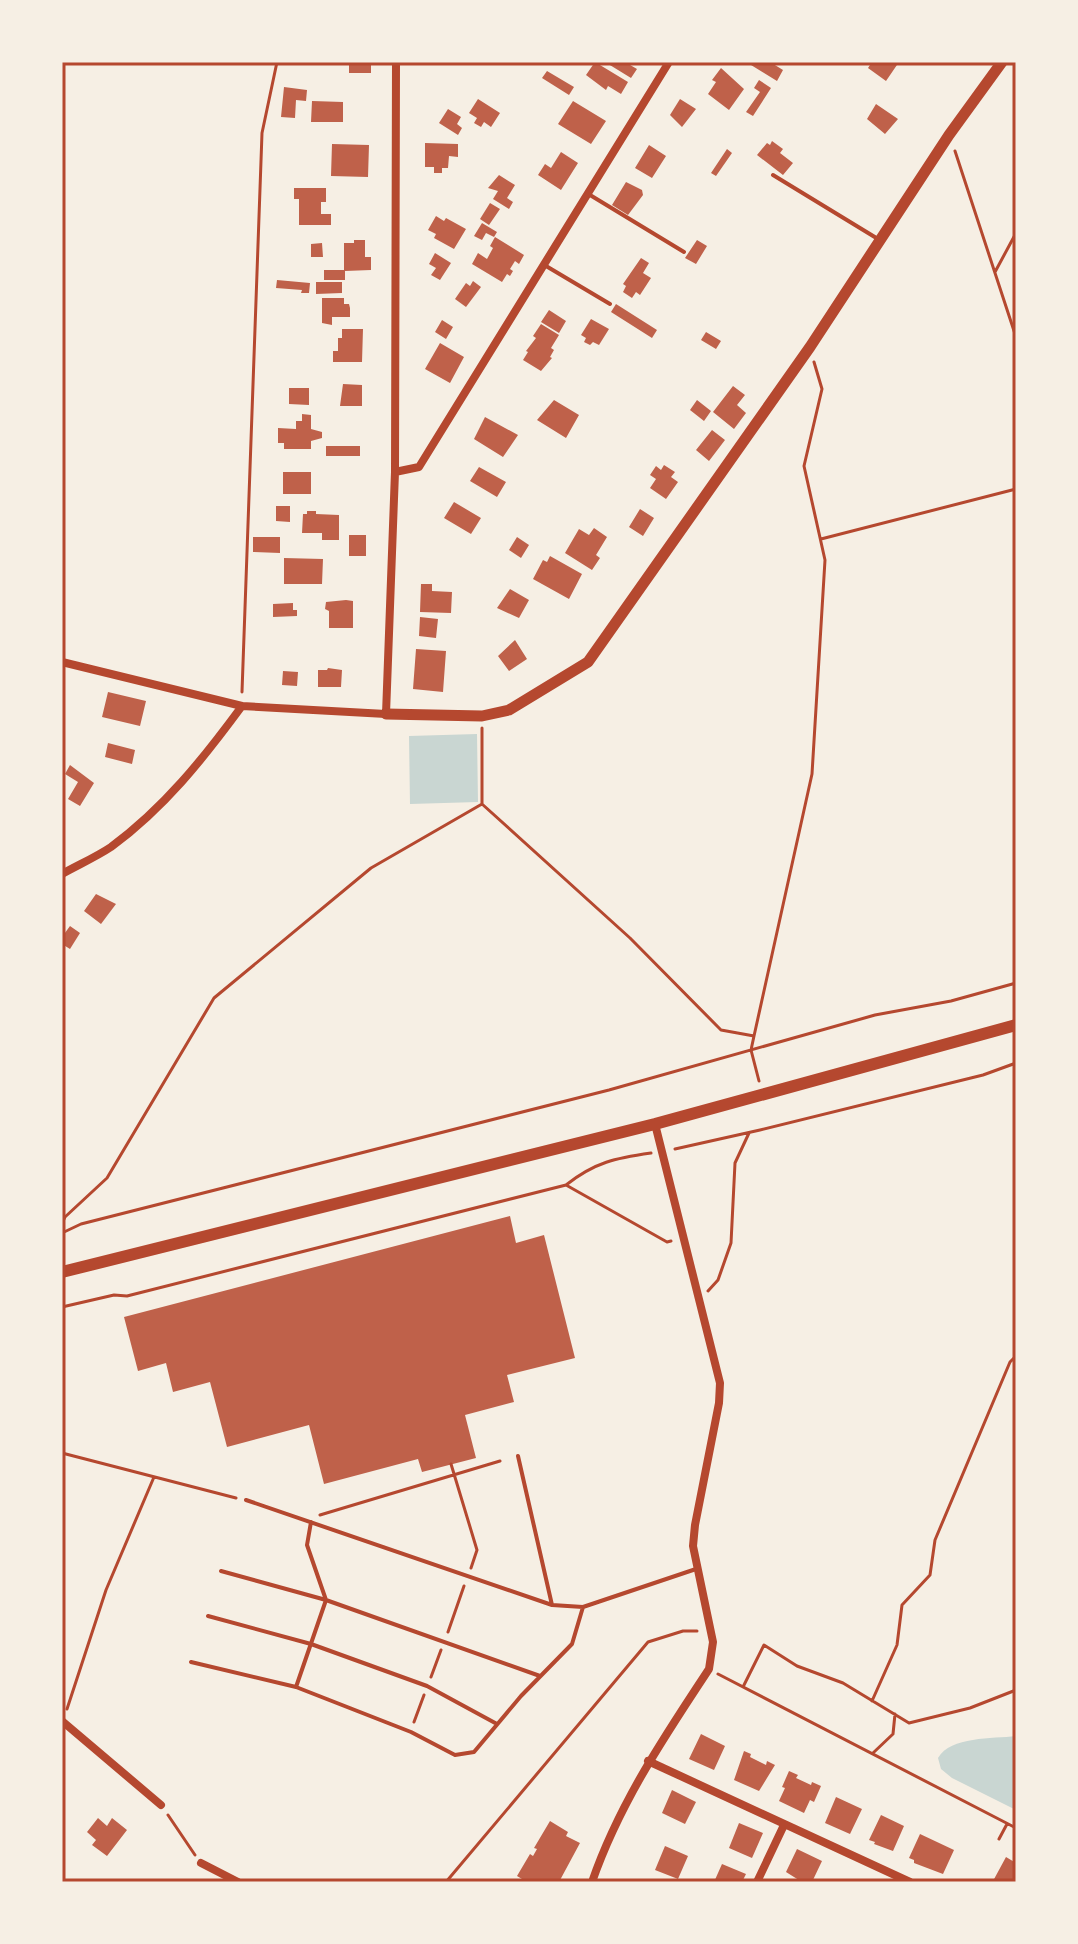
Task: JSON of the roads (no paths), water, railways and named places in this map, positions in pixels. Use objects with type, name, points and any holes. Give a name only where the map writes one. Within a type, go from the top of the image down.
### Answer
[{"type":"main road","points":[[62,1272],[655,1124],[1016,1025]]},
{"type":"street","points":[[386,714],[395,472],[396,62]]},
{"type":"street","points":[[395,472],[419,467],[669,62]]},
{"type":"street","points":[[62,662],[242,706],[482,716],[509,710],[588,662],[810,347],[949,135],[1002,62]]},
{"type":"street","points":[[62,874],[110,847],[163,804],[203,759],[242,706]]},
{"type":"street","points":[[592,1882],[602,1852],[648,1761],[709,1669],[713,1642],[693,1546],[720,1383],[655,1124]]},
{"type":"street","points":[[62,1721],[161,1805]]},
{"type":"street","points":[[648,1761],[909,1882]]},
{"type":"street","points":[[757,1882],[784,1825]]},
{"type":"street","points":[[201,1863],[238,1882]]},
{"type":"lane","points":[[773,175],[880,240]]},
{"type":"lane","points":[[588,194],[684,252]]},
{"type":"lane","points":[[544,265],[610,304]]},
{"type":"lane","points":[[518,1456],[552,1605]]},
{"type":"lane","points":[[246,1500],[552,1605],[583,1607],[696,1569]]},
{"type":"lane","points":[[296,1687],[326,1600],[307,1545],[311,1522]]},
{"type":"lane","points":[[221,1571],[326,1600],[540,1676]]},
{"type":"lane","points":[[191,1662],[296,1687],[411,1732],[455,1755],[474,1752],[572,1644],[583,1607]]},
{"type":"lane","points":[[208,1616],[311,1644],[427,1686],[497,1724]]}]
